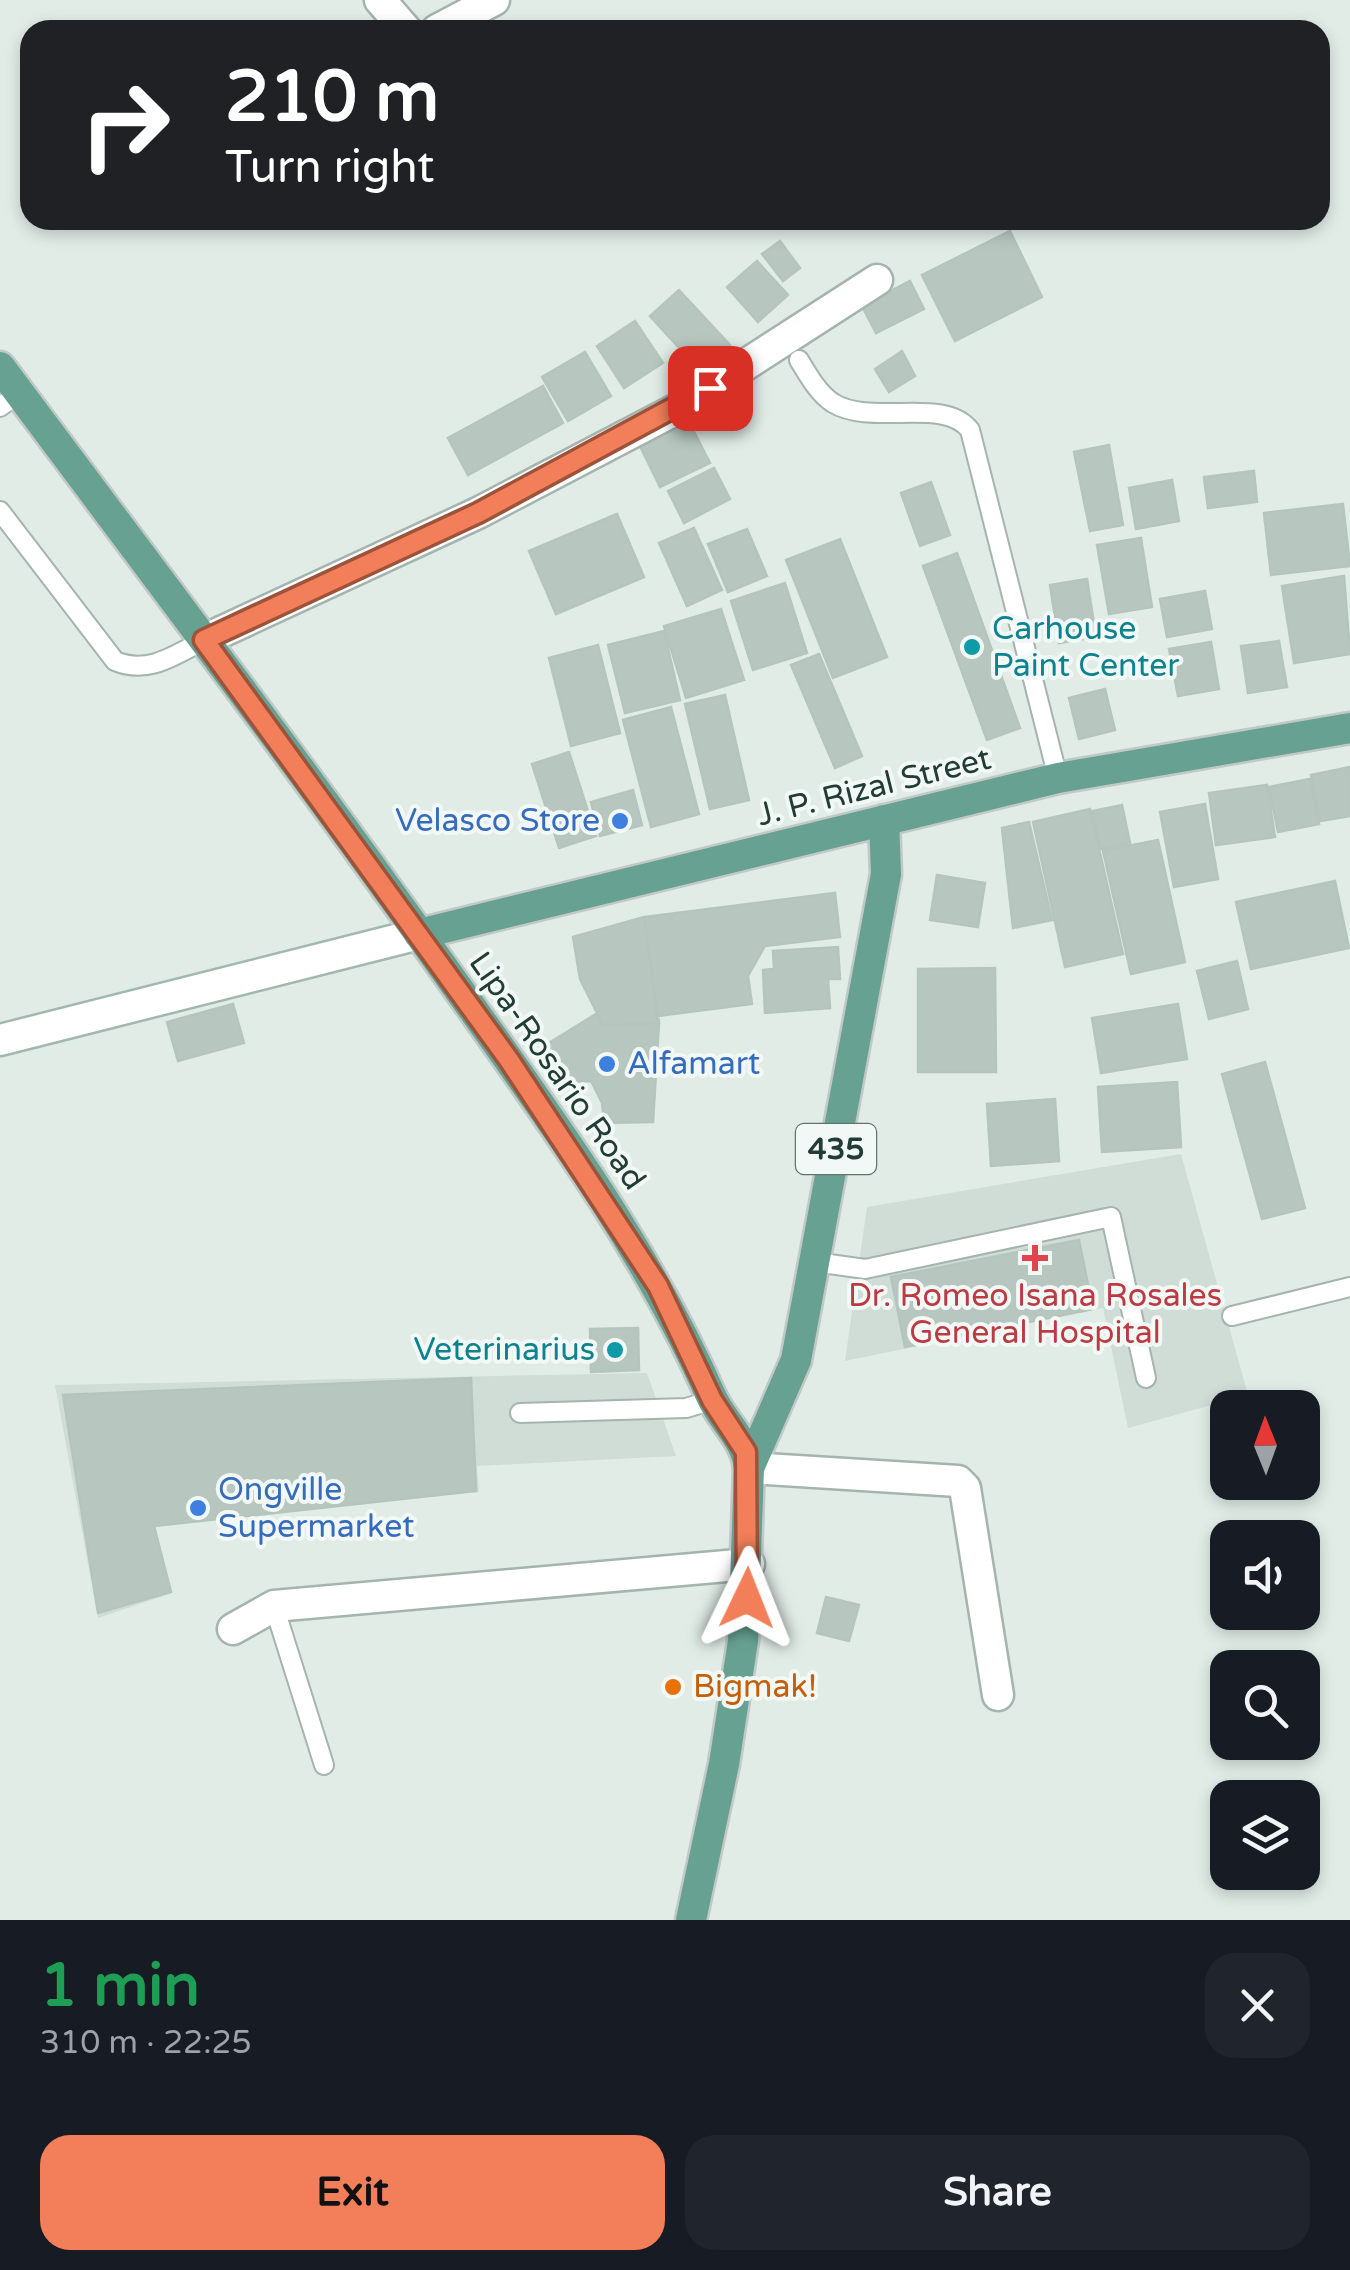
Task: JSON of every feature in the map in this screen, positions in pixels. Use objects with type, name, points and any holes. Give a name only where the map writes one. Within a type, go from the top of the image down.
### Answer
[{"type":"main road","name":"Lipa-Rosario Road","points":[[0,367],[10,400],[204,640],[419,934],[632,1242],[682,1332],[712,1400],[743,1445],[749,1468],[748,1564],[732,1719],[691,1920]]},
{"type":"main road","name":"J. P. Rizal Street","points":[[419,934],[1058,778],[1350,728]]},
{"type":"main road","name":"435","points":[[749,1468],[794,1370],[886,874],[884,820]]},
{"type":"street","points":[[380,0],[397,20]]},
{"type":"street","points":[[456,20],[494,0]]},
{"type":"street","points":[[204,640],[478,513],[677,409],[876,280]]},
{"type":"street","points":[[0,1040],[419,934]]},
{"type":"street","points":[[749,1468],[958,1481],[965,1488],[998,1695]]},
{"type":"street","points":[[233,1629],[274,1606],[748,1564]]},
{"type":"lane","points":[[799,360],[822,394],[851,411],[942,414],[958,417],[970,430],[1058,778]]},
{"type":"lane","points":[[0,511],[115,661],[127,666],[157,664],[204,640]]},
{"type":"lane","points":[[815,1262],[865,1268],[1111,1216],[1146,1378]]},
{"type":"lane","points":[[1232,1316],[1350,1287]]},
{"type":"lane","points":[[520,1413],[686,1408],[712,1400]]},
{"type":"lane","points":[[274,1606],[324,1765]]},
{"type":"shaded area","name":"Dr. Romeo Isana Rosales General Hospital","points":[[1181,1154],[1247,1390],[1210,1390],[1210,1405],[1128,1428],[1103,1308],[845,1361],[867,1207]]},
{"type":"shaded area","name":"Ongville Supermarket","points":[[647,1373],[676,1456],[477,1466],[479,1492],[155,1526],[172,1593],[98,1618],[55,1385]]},
{"type":"building","points":[[1010,231],[1042,297],[955,341],[922,275]]},
{"type":"building","points":[[780,241],[800,268],[783,281],[762,254]]},
{"type":"building","points":[[757,261],[788,295],[758,322],[727,287]]},
{"type":"building","points":[[910,281],[924,309],[876,333],[862,306]]},
{"type":"building","points":[[679,290],[730,345],[701,372],[650,316]]},
{"type":"building","points":[[635,321],[663,363],[624,388],[597,346]]},
{"type":"building","points":[[902,351],[915,376],[889,392],[875,369]]},
{"type":"building","points":[[585,352],[611,396],[568,421],[542,377]]},
{"type":"building","points":[[543,386],[563,423],[468,475],[448,438]]},
{"type":"building","points":[[687,418],[710,463],[660,487],[638,442]]},
{"type":"building","points":[[1109,445],[1123,525],[1090,531],[1074,452]]},
{"type":"building","points":[[714,468],[730,499],[684,523],[668,491]]},
{"type":"building","points":[[1254,471],[1257,502],[1208,508],[1204,477]]},
{"type":"building","points":[[1172,480],[1179,521],[1136,529],[1129,488]]},
{"type":"building","points":[[931,482],[950,535],[920,546],[901,493]]},
{"type":"building","points":[[1343,504],[1350,566],[1271,575],[1264,513]]},
{"type":"building","points":[[617,514],[644,577],[556,614],[529,551]]},
{"type":"building","points":[[694,528],[722,590],[687,606],[659,543]]},
{"type":"building","points":[[747,529],[767,576],[728,592],[708,544]]},
{"type":"building","points":[[1141,538],[1152,607],[1109,614],[1097,545]]},
{"type":"building","points":[[840,539],[887,657],[833,678],[786,560]]},
{"type":"building","name":"Carhouse Paint Center","points":[[957,553],[1020,728],[987,740],[923,566]]},
{"type":"building","points":[[1344,576],[1350,654],[1294,663],[1282,586]]},
{"type":"building","points":[[1087,579],[1096,637],[1059,643],[1050,585]]},
{"type":"building","points":[[785,583],[807,653],[753,670],[731,601]]},
{"type":"building","points":[[1205,591],[1212,629],[1167,637],[1160,599]]},
{"type":"building","points":[[721,609],[744,680],[686,698],[664,626]]},
{"type":"building","points":[[664,631],[680,700],[625,713],[608,645]]},
{"type":"building","points":[[1279,641],[1287,687],[1248,693],[1241,646]]},
{"type":"building","points":[[1211,642],[1219,689],[1178,696],[1169,649]]},
{"type":"building","points":[[598,645],[620,733],[571,746],[549,658]]},
{"type":"building","points":[[819,654],[862,756],[835,768],[791,665]]},
{"type":"building","points":[[1105,689],[1115,730],[1079,739],[1069,698]]},
{"type":"building","points":[[725,695],[749,800],[710,809],[685,704]]},
{"type":"building","points":[[671,707],[699,814],[651,827],[623,720]]},
{"type":"building","points":[[569,752],[596,836],[559,848],[532,764]]},
{"type":"building","points":[[1350,767],[1350,816],[1320,821],[1311,775]]},
{"type":"building","points":[[1310,779],[1319,824],[1278,832],[1269,787]]},
{"type":"building","points":[[1267,785],[1275,837],[1216,845],[1209,793]]},
{"type":"building","points":[[633,790],[642,825],[600,836],[591,802]]},
{"type":"building","points":[[1205,804],[1218,879],[1174,887],[1160,812]]},
{"type":"building","points":[[1122,805],[1130,843],[1100,849],[1093,811]]},
{"type":"building","points":[[1090,809],[1123,954],[1065,967],[1033,822]]},
{"type":"building","points":[[1029,822],[1052,920],[1013,928],[1002,828]]},
{"type":"building","points":[[1158,840],[1185,962],[1131,974],[1103,851]]},
{"type":"building","points":[[937,875],[985,883],[978,927],[930,920]]},
{"type":"building","points":[[1335,881],[1349,948],[1251,969],[1236,902]]},
{"type":"building","points":[[835,893],[840,937],[765,946],[748,976],[752,1004],[657,1016],[644,917]]},
{"type":"building","points":[[644,917],[659,1023],[603,1025],[580,979],[573,937]]},
{"type":"building","points":[[838,947],[840,979],[828,979],[830,1008],[765,1013],[763,970],[774,969],[773,951]]},
{"type":"building","points":[[1237,961],[1248,1009],[1209,1019],[1197,971]]},
{"type":"building","points":[[995,968],[996,1072],[918,1072],[918,969]]},
{"type":"building","points":[[233,1004],[244,1043],[178,1061],[167,1022]]},
{"type":"building","points":[[1178,1004],[1187,1059],[1101,1073],[1092,1018]]},
{"type":"building","name":"Alfamart","points":[[596,1014],[603,1025],[659,1023],[653,1122],[604,1123],[602,1103],[591,1081],[573,1082],[544,1046]]},
{"type":"building","points":[[1265,1062],[1305,1208],[1262,1219],[1222,1074]]},
{"type":"building","points":[[1177,1082],[1181,1147],[1102,1152],[1098,1087]]},
{"type":"building","points":[[1055,1099],[1059,1161],[991,1166],[987,1104]]},
{"type":"building","points":[[1079,1240],[1093,1309],[905,1347],[891,1277]]},
{"type":"building","name":"Veterinarius","points":[[638,1328],[639,1370],[591,1372],[590,1329]]},
{"type":"building","name":"Ongville Supermarket","points":[[471,1378],[476,1491],[154,1526],[171,1592],[98,1613],[63,1395]]},
{"type":"building","points":[[826,1597],[859,1605],[849,1641],[817,1633]]},
{"type":"place","name":"Carhouse Paint Center","points":[[972,647]]},
{"type":"place","name":"Velasco Store","points":[[620,821]]},
{"type":"place","name":"Alfamart","points":[[607,1064]]},
{"type":"place","name":"Dr. Romeo Isana Rosales General Hospital","points":[[1035,1258]]},
{"type":"place","name":"Veterinarius","points":[[615,1350]]},
{"type":"place","name":"Ongville Supermarket","points":[[198,1508]]},
{"type":"place","name":"Bigmak!","points":[[673,1687]]},
{"type":"route","points":[[710,388],[478,513],[204,640],[509,1060],[658,1286],[712,1400],[746,1452],[747,1598]]}]
